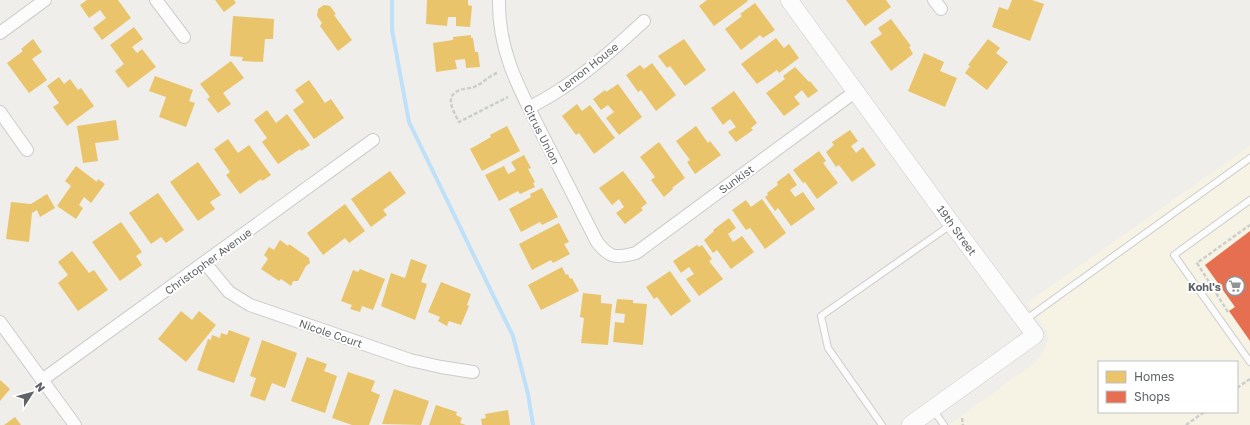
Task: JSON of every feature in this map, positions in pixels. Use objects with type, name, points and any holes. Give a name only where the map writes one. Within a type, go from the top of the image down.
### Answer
[{"type":"main road","name":"19th Street","points":[[789,0],[1034,335],[910,425]]},
{"type":"street","points":[[0,33],[44,0]]},
{"type":"street","points":[[156,0],[184,38]]},
{"type":"street","name":"Citrus Union","points":[[499,0],[499,17],[504,46],[516,82],[597,242],[604,252],[613,256]]},
{"type":"street","name":"Lemon House","points":[[529,108],[561,90],[583,74],[644,21]]},
{"type":"street","name":"Sunkist","points":[[613,256],[624,256],[636,253],[856,91]]},
{"type":"street","points":[[0,112],[27,150]]},
{"type":"street","name":"Christopher Avenue","points":[[42,380],[373,140]]},
{"type":"street","name":"Nicole Court","points":[[205,263],[229,292],[250,305],[410,360],[473,372]]},
{"type":"street","points":[[0,322],[75,425]]},
{"type":"lane","points":[[1023,321],[1250,158]]},
{"type":"lane","points":[[1250,200],[1174,255],[1250,362]]},
{"type":"lane","points":[[882,425],[828,348],[821,316],[952,224]]},
{"type":"lane","points":[[932,408],[944,425]]},
{"type":"path","points":[[497,73],[473,88],[456,92],[451,100],[452,109],[459,122],[508,97]]},
{"type":"path","points":[[1229,313],[1197,263],[1250,225]]},
{"type":"path","points":[[1238,387],[1250,379]]},
{"type":"path","points":[[1186,425],[1203,413]]},
{"type":"path","points":[[962,418],[963,425]]},
{"type":"shaded area","points":[[1250,146],[1250,425],[949,425],[1036,362],[1042,354],[1048,340],[1046,330],[1027,303]]},
{"type":"building: Homes","points":[[87,0],[118,0],[131,18],[102,40],[93,28],[106,18],[100,10],[89,18],[80,5]]},
{"type":"building: Homes","points":[[215,0],[234,0],[236,3],[224,12]]},
{"type":"building: Homes","points":[[427,0],[468,0],[468,5],[472,6],[470,27],[456,26],[456,17],[448,17],[447,26],[426,24]]},
{"type":"building: Homes","points":[[707,0],[748,1],[714,26],[699,6]]},
{"type":"building: Homes","points":[[846,0],[886,0],[891,7],[865,26]]},
{"type":"building: Homes","points":[[1012,0],[1032,0],[1044,4],[1030,41],[992,27],[999,7],[1008,10]]},
{"type":"building: Homes","points":[[755,3],[775,30],[763,38],[760,35],[741,50],[725,29],[742,16],[740,14]]},
{"type":"building: Homes","points":[[324,5],[330,6],[336,14],[334,15],[352,40],[338,51],[320,26],[322,23],[317,16],[318,9]]},
{"type":"building: Homes","points":[[233,16],[274,19],[273,39],[265,39],[263,62],[242,61],[243,57],[230,56]]},
{"type":"building: Homes","points":[[891,19],[911,46],[909,47],[913,54],[891,71],[870,42],[882,34],[878,28]]},
{"type":"building: Homes","points":[[134,27],[143,39],[132,47],[137,53],[142,49],[156,67],[128,88],[115,71],[124,64],[110,45]]},
{"type":"building: Homes","points":[[471,35],[471,38],[473,38],[475,52],[478,52],[480,67],[466,68],[465,59],[455,60],[457,69],[436,72],[433,43],[453,40],[453,37]]},
{"type":"building: Homes","points":[[776,38],[784,48],[789,44],[799,58],[779,73],[777,70],[757,84],[741,64]]},
{"type":"building: Homes","points":[[33,39],[42,52],[32,59],[47,80],[29,93],[7,63],[23,51],[21,49]]},
{"type":"building: Homes","points":[[684,39],[706,70],[685,86],[670,66],[667,68],[658,56]]},
{"type":"building: Homes","points":[[988,39],[1000,48],[996,53],[1008,62],[987,90],[965,73],[970,66],[968,65]]},
{"type":"building: Homes","points":[[924,53],[944,62],[940,71],[957,78],[945,107],[908,91]]},
{"type":"building: Homes","points":[[231,61],[244,78],[223,93],[231,104],[218,113],[207,99],[210,97],[200,84]]},
{"type":"building: Homes","points":[[652,63],[676,95],[656,111],[641,90],[638,92],[626,75],[640,65],[644,69]]},
{"type":"building: Homes","points":[[795,67],[818,91],[808,98],[802,90],[794,97],[800,104],[784,116],[766,93],[785,79],[783,76]]},
{"type":"building: Homes","points":[[155,76],[193,90],[189,101],[195,103],[186,127],[159,117],[166,97],[149,91]]},
{"type":"building: Homes","points":[[59,77],[64,84],[70,79],[78,90],[81,88],[94,106],[67,126],[53,107],[59,103],[47,86]]},
{"type":"building: Homes","points":[[309,80],[325,103],[331,99],[344,118],[314,139],[293,110],[304,102],[295,90]]},
{"type":"building: Homes","points":[[618,84],[642,117],[619,135],[606,118],[614,112],[608,105],[601,110],[593,99],[605,90],[606,92]]},
{"type":"building: Homes","points":[[734,91],[757,123],[751,128],[753,130],[736,142],[728,132],[736,127],[730,119],[723,125],[711,108]]},
{"type":"building: Homes","points":[[577,104],[582,111],[590,105],[615,138],[594,154],[579,133],[576,135],[562,116]]},
{"type":"building: Homes","points":[[267,110],[276,123],[287,114],[310,145],[301,151],[300,149],[278,164],[262,142],[267,138],[254,120]]},
{"type":"building: Homes","points":[[116,120],[119,140],[95,143],[98,161],[83,163],[77,126]]},
{"type":"building: Homes","points":[[507,126],[520,151],[482,171],[470,149],[491,137],[490,135]]},
{"type":"building: Homes","points":[[696,126],[708,143],[710,141],[721,155],[695,174],[687,162],[690,160],[676,141]]},
{"type":"building: Homes","points":[[850,130],[858,141],[851,146],[856,153],[863,147],[876,165],[852,182],[839,165],[836,167],[826,152],[834,145],[832,142]]},
{"type":"building: Homes","points":[[228,139],[238,153],[249,145],[271,175],[262,181],[261,179],[240,194],[226,175],[230,172],[214,149]]},
{"type":"building: Homes","points":[[659,142],[685,178],[672,188],[673,189],[664,197],[651,180],[655,177],[640,157]]},
{"type":"building: Homes","points":[[819,151],[826,161],[823,163],[838,183],[817,199],[805,182],[803,183],[793,170]]},
{"type":"building: Homes","points":[[524,155],[531,168],[528,169],[535,182],[533,183],[535,187],[520,194],[518,191],[499,201],[485,175],[504,166],[508,174],[516,170],[511,162]]},
{"type":"building: Homes","points":[[198,162],[221,195],[210,202],[215,209],[198,221],[170,182]]},
{"type":"building: Homes","points":[[76,166],[97,182],[98,179],[105,184],[91,203],[84,197],[79,205],[83,208],[76,219],[57,206],[71,186],[65,181]]},
{"type":"building: Homes","points":[[390,171],[406,193],[383,210],[387,215],[371,227],[351,199]]},
{"type":"building: Homes","points":[[623,171],[647,203],[641,208],[643,210],[625,224],[616,213],[624,207],[619,199],[612,205],[599,188]]},
{"type":"building: Homes","points":[[789,173],[797,185],[790,190],[795,197],[803,192],[815,209],[791,226],[778,208],[775,211],[765,197],[768,195],[767,193],[778,185],[777,182]]},
{"type":"building: Homes","points":[[542,188],[558,217],[542,225],[540,222],[521,232],[509,209],[531,197],[530,194]]},
{"type":"building: Homes","points":[[158,193],[184,230],[166,243],[161,237],[151,244],[129,213]]},
{"type":"building: Homes","points":[[47,194],[55,208],[40,217],[37,210],[32,213],[29,242],[6,239],[11,202],[31,204]]},
{"type":"building: Homes","points":[[762,199],[786,233],[765,249],[750,228],[746,230],[732,210],[746,200],[751,207]]},
{"type":"building: Homes","points":[[345,204],[365,231],[349,243],[345,238],[323,255],[307,233]]},
{"type":"building: Homes","points":[[729,218],[736,228],[728,234],[733,242],[742,236],[754,252],[731,269],[717,250],[713,253],[704,240],[714,231],[713,230]]},
{"type":"building: Homes","points":[[121,222],[142,252],[136,256],[142,265],[120,281],[92,242]]},
{"type":"building: Homes","points":[[559,223],[569,242],[564,244],[570,254],[553,263],[551,260],[532,270],[519,244]]},
{"type":"building: Homes","points":[[280,240],[288,246],[289,244],[309,258],[310,263],[306,266],[298,281],[293,281],[291,286],[281,279],[279,281],[261,269],[268,259],[264,255],[269,247],[274,250]]},
{"type":"building: Homes","points":[[697,245],[699,247],[702,245],[712,259],[709,261],[723,279],[699,296],[686,279],[694,274],[689,267],[681,273],[673,261]]},
{"type":"building: Homes","points":[[72,251],[89,273],[94,270],[108,290],[78,311],[58,283],[68,275],[58,262]]},
{"type":"building: Homes","points":[[411,259],[427,265],[421,282],[427,284],[415,320],[381,306],[391,273],[405,278]]},
{"type":"building: Homes","points":[[562,267],[566,275],[568,274],[570,279],[572,278],[579,291],[541,310],[528,285]]},
{"type":"building: Homes","points":[[360,269],[385,279],[373,310],[362,306],[360,312],[350,309],[352,305],[341,301],[353,270],[358,272]]},
{"type":"building: Homes","points":[[670,271],[691,301],[671,316],[657,297],[654,299],[646,287]]},
{"type":"building: Homes","points":[[441,282],[471,294],[467,305],[469,306],[461,325],[449,321],[447,326],[438,321],[440,317],[428,312]]},
{"type":"building: Homes","points":[[583,293],[601,295],[601,303],[612,304],[608,345],[581,343],[584,318],[580,317]]},
{"type":"building: Homes","points":[[617,299],[633,300],[633,303],[647,304],[643,345],[613,342],[615,322],[624,323],[625,314],[615,313]]},
{"type":"building: Homes","points":[[181,311],[192,320],[199,311],[216,325],[186,362],[158,339]]},
{"type":"building: Homes","points":[[229,330],[250,338],[234,383],[197,370],[208,339],[211,340],[212,335],[220,338],[221,333],[227,335]]},
{"type":"building: Homes","points":[[262,340],[297,353],[285,388],[272,383],[265,401],[250,396],[256,378],[250,376]]},
{"type":"building: Homes","points":[[307,357],[327,364],[324,371],[337,376],[325,413],[291,401]]},
{"type":"building: Homes","points":[[348,372],[375,381],[371,391],[380,395],[369,425],[352,425],[332,418]]},
{"type":"building: Homes","points":[[0,380],[10,389],[0,401]]},
{"type":"building: Homes","points":[[394,389],[429,401],[421,425],[382,424]]},
{"type":"building: Homes","points":[[436,405],[457,412],[456,415],[462,418],[460,423],[466,425],[429,425]]},
{"type":"building: Homes","points":[[508,410],[510,425],[482,425],[481,419],[486,418],[485,414]]},
{"type":"building: Homes","points":[[15,417],[21,425],[4,425]]},
{"type":"building: Shops","name":"Kohl's","points":[[1250,231],[1250,341],[1229,311],[1235,307],[1205,265]]},
{"type":"waterway","points":[[392,0],[392,30],[409,122],[513,336],[528,394],[533,425]]},
{"type":"place","name":"Kohl's","points":[[1235,286]]}]
